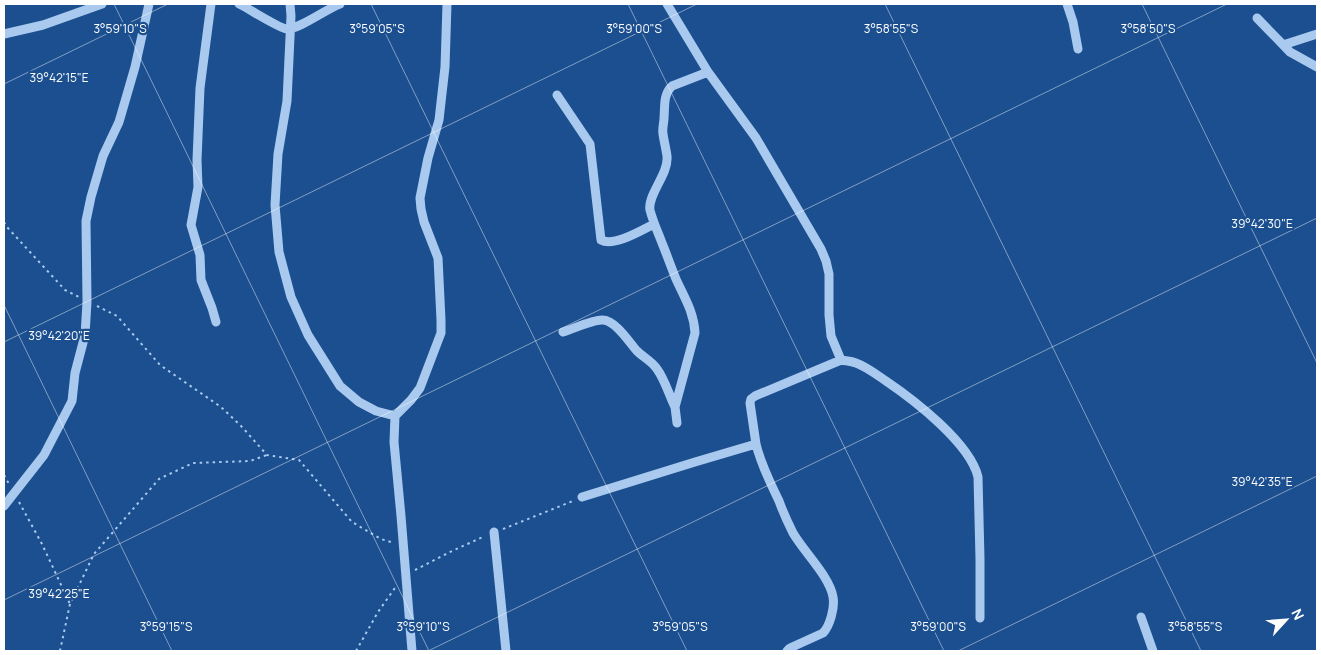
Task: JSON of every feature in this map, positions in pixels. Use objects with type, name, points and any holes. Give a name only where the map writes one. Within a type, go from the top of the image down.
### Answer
[{"type":"street","points":[[4,34],[44,25],[102,4]]},
{"type":"street","points":[[4,506],[44,455],[72,402],[75,372],[86,335],[86,221],[91,197],[104,156],[119,122],[135,67],[149,4]]},
{"type":"street","points":[[211,4],[200,88],[197,160],[198,187],[192,225],[200,255],[201,280],[216,322]]},
{"type":"street","points":[[239,4],[284,29],[296,27],[340,4]]},
{"type":"street","points":[[290,4],[287,101],[278,154],[275,205],[279,252],[291,297],[308,336],[340,386],[359,402],[376,411],[395,416]]},
{"type":"street","points":[[412,651],[394,452],[395,416],[420,388],[441,333],[438,258],[424,222],[420,198],[428,158],[439,120],[445,67],[447,4]]},
{"type":"street","points":[[668,4],[708,72],[756,138],[821,250],[829,274],[828,315],[831,336],[841,360]]},
{"type":"street","points":[[1067,4],[1073,22],[1078,49]]},
{"type":"street","points":[[1257,18],[1290,52],[1317,67]]},
{"type":"street","points":[[1283,45],[1317,34]]},
{"type":"street","points":[[675,407],[695,333],[695,325],[690,307],[675,278],[654,224],[650,207],[655,189],[667,164],[662,131],[664,104],[667,93],[672,86],[708,72]]},
{"type":"street","points":[[556,94],[590,144],[601,240],[607,242],[619,240],[654,224]]},
{"type":"street","points":[[563,332],[591,322],[604,320],[616,326],[638,352],[656,367],[675,407],[677,423]]},
{"type":"street","points":[[787,651],[827,629],[834,599],[830,586],[793,532],[760,461],[750,403],[751,399],[755,396],[841,360],[857,363],[872,371],[927,412],[952,435],[976,468],[978,477],[980,618]]},
{"type":"street","points":[[582,497],[756,444]]},
{"type":"street","points":[[494,532],[506,651]]},
{"type":"street","points":[[1141,617],[1153,651]]},
{"type":"path","points":[[4,222],[65,290],[117,316],[160,365],[221,407],[267,455]]},
{"type":"path","points":[[60,651],[70,604],[94,554],[159,479],[194,462],[250,461],[267,455],[299,460],[352,522],[381,539],[404,547]]},
{"type":"path","points":[[4,475],[42,544],[70,604]]},
{"type":"path","points":[[356,651],[378,612],[405,574]]}]
